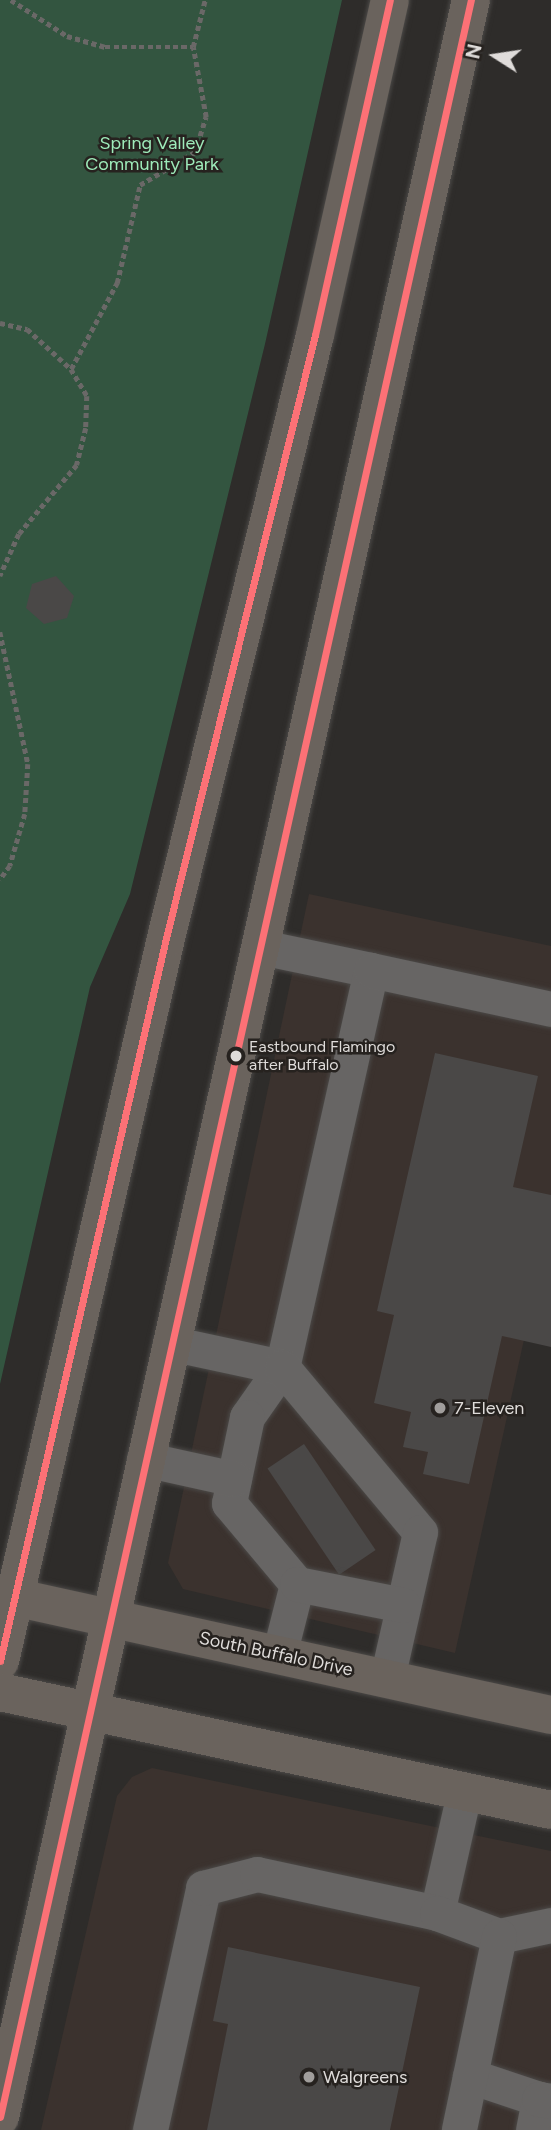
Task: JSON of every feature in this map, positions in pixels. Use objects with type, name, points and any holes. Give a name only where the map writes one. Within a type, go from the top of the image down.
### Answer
[{"type":"main road","points":[[0,1661],[7,1595],[390,0]]},
{"type":"main road","points":[[0,2117],[109,1616],[471,0]]},
{"type":"main road","name":"South Buffalo Drive","points":[[7,1595],[551,1715]]},
{"type":"main road","points":[[0,1692],[551,1810]]},
{"type":"lane","points":[[261,947],[551,1009]]},
{"type":"lane","points":[[371,970],[282,1367],[247,1417],[229,1503],[297,1584],[403,1605]]},
{"type":"lane","points":[[170,1343],[282,1367],[419,1532],[387,1678]]},
{"type":"lane","points":[[144,1459],[234,1479]]},
{"type":"lane","points":[[279,1655],[297,1584]]},
{"type":"lane","points":[[437,1913],[464,1793]]},
{"type":"lane","points":[[150,2130],[203,1888],[257,1874],[437,1913],[499,1936],[551,1925]]},
{"type":"lane","points":[[458,2130],[499,1936]]},
{"type":"lane","points":[[470,2076],[541,2110]]},
{"type":"path","points":[[11,0],[67,36],[105,47],[193,47]]},
{"type":"path","points":[[71,369],[117,283],[140,185],[195,152],[206,117],[193,47],[205,0]]},
{"type":"path","points":[[0,323],[27,329],[71,369],[88,396],[86,428],[77,465],[19,534],[0,576]]},
{"type":"path","points":[[0,632],[28,764],[25,814],[10,866],[0,880]]},
{"type":"shaded area","points":[[309,894],[551,946],[551,1217],[455,1653],[183,1589],[168,1563]]},
{"type":"shaded area","points":[[152,1768],[551,1851],[551,2130],[41,2130],[117,1796],[132,1777]]},
{"type":"green space","name":"Spring Valley Community Park","points":[[0,0],[342,0],[265,344],[130,894],[90,987],[0,1384]]},
{"type":"building","points":[[56,576],[74,596],[67,618],[44,624],[26,608],[32,584]]},
{"type":"building","points":[[435,1053],[538,1076],[513,1187],[551,1195],[551,1347],[502,1336],[469,1484],[423,1474],[428,1452],[403,1447],[411,1412],[374,1403],[394,1315],[377,1311]]},
{"type":"building","points":[[304,1444],[376,1550],[339,1575],[268,1469]]},
{"type":"building","name":"Walgreens","points":[[228,1947],[420,1987],[390,2130],[207,2130],[228,2024],[213,2021]]},
{"type":"transit line","points":[[0,1661],[166,938],[315,335],[390,0]]},
{"type":"transit line","points":[[0,2117],[471,0]]},
{"type":"place","name":"Eastbound Flamingo after Buffalo","points":[[236,1056]]},
{"type":"place","name":"7-Eleven","points":[[440,1408]]},
{"type":"place","name":"Walgreens","points":[[309,2077]]}]
